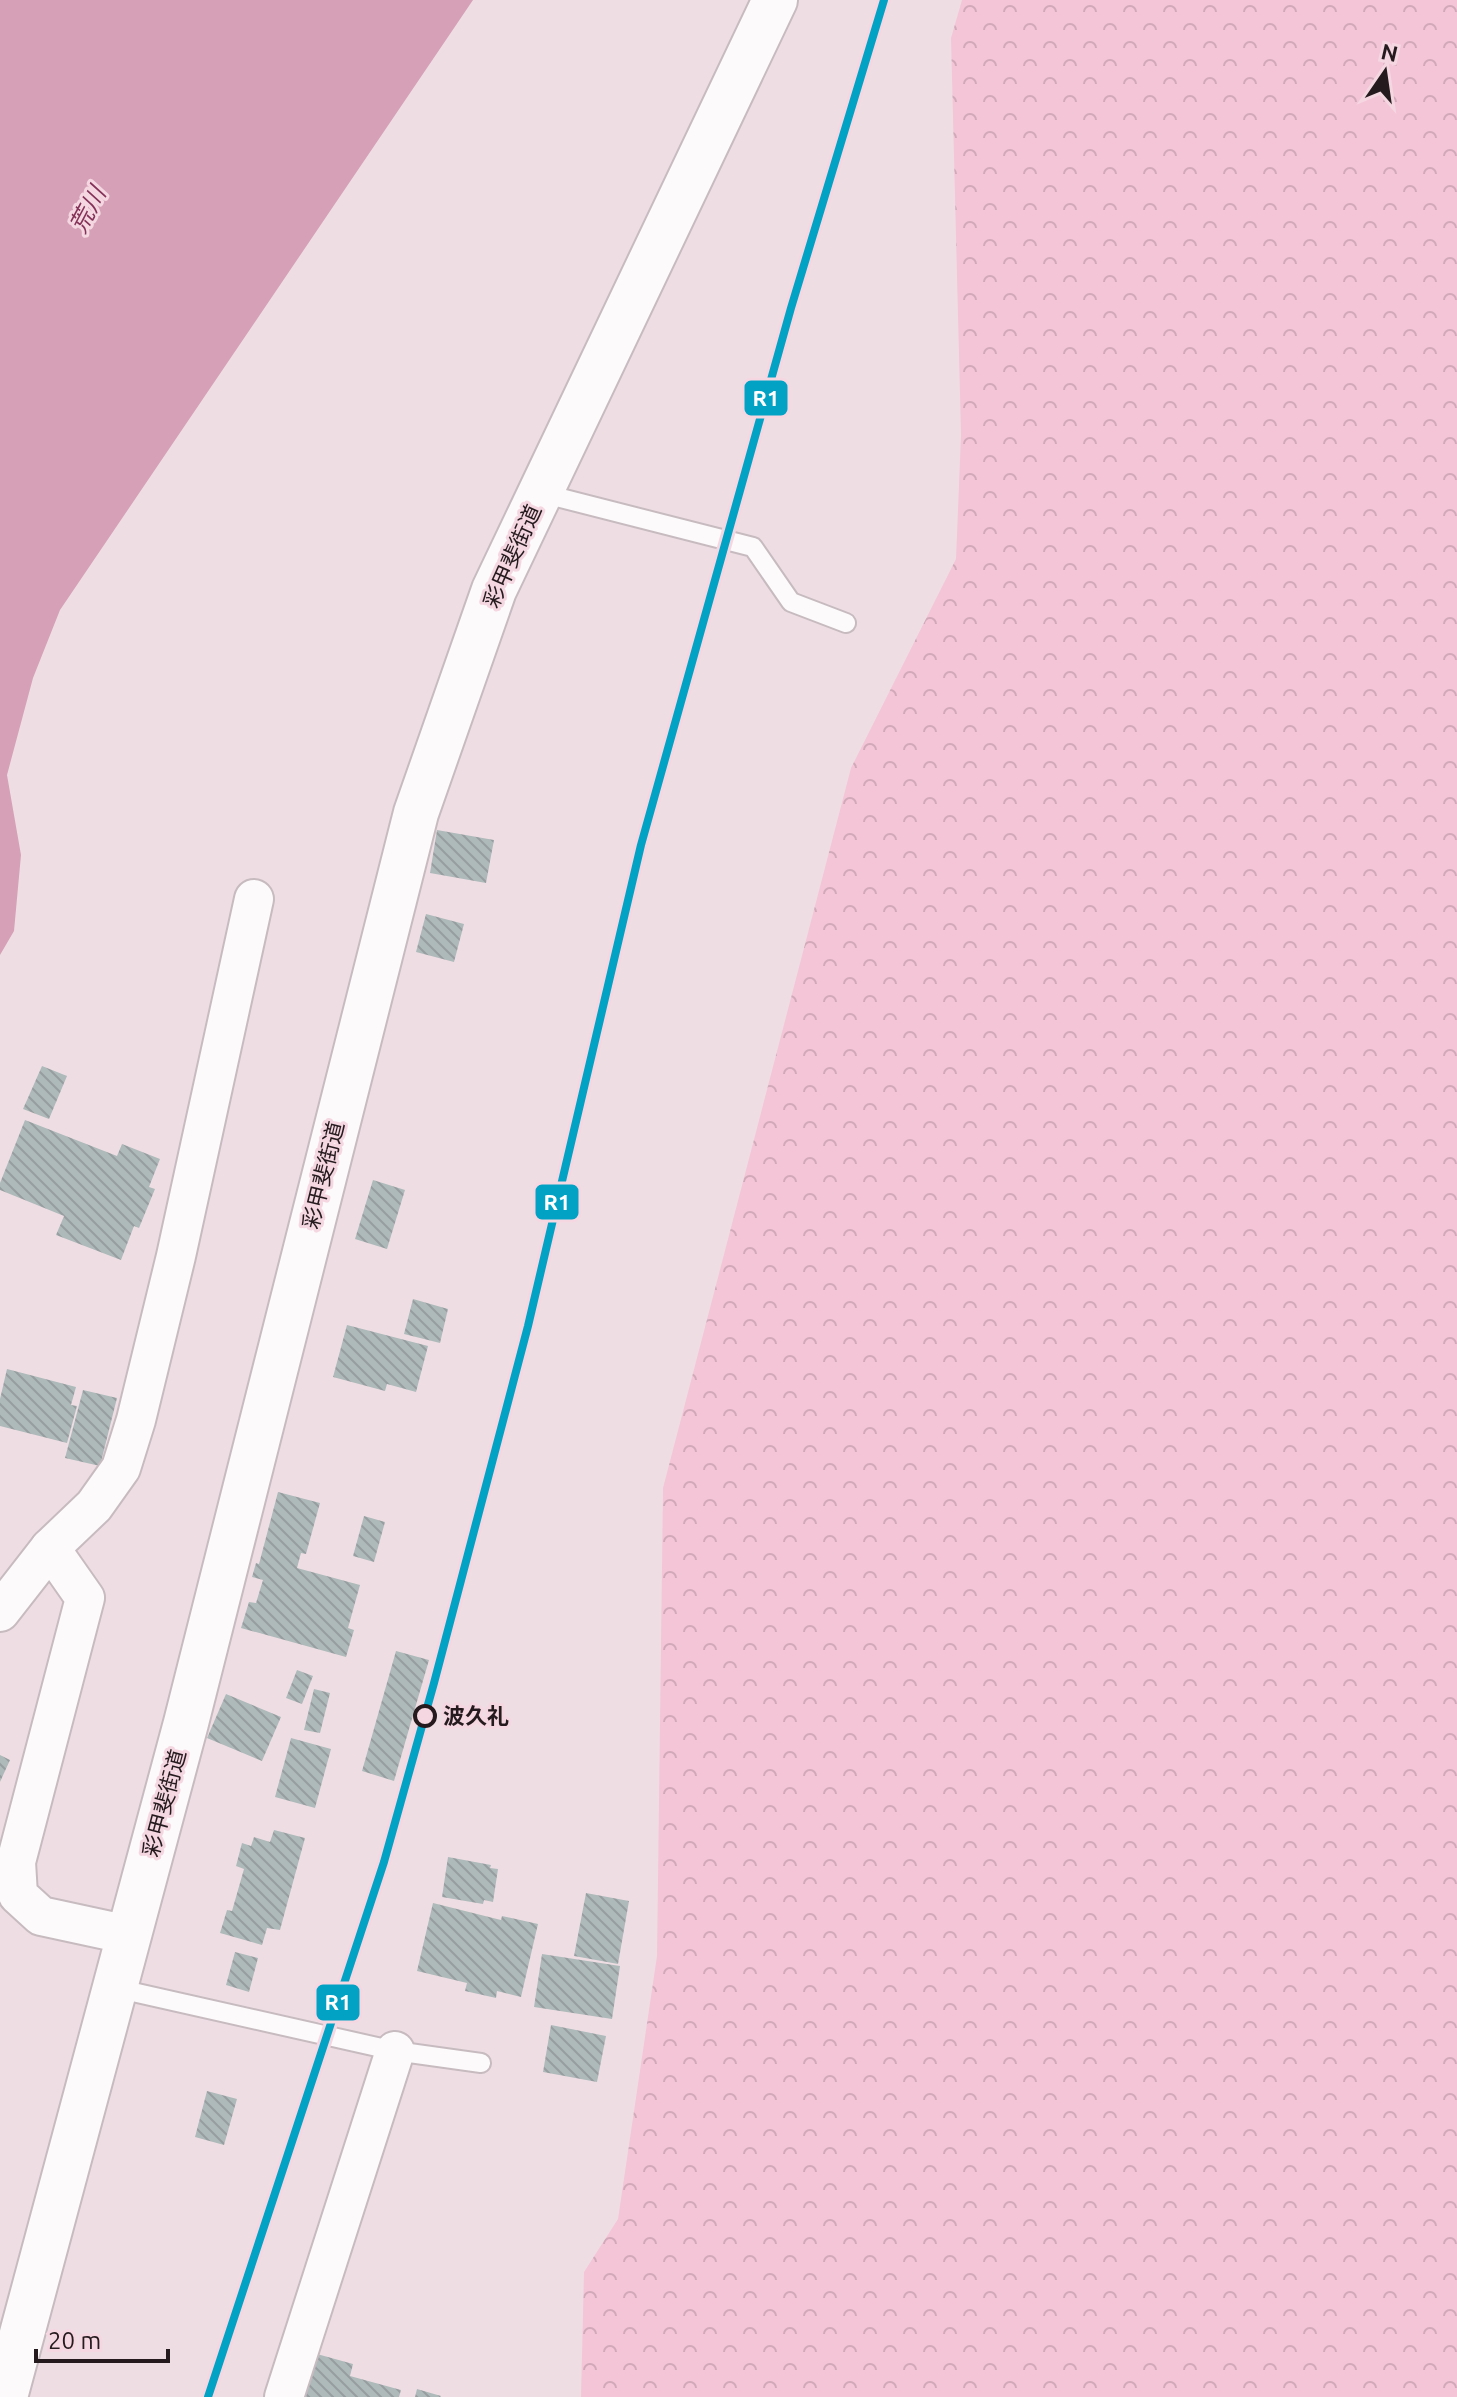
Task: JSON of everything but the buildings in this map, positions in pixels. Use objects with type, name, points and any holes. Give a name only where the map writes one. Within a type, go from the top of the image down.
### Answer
[{"type":"highway","name":"彩甲斐街道","points":[[5,2397],[186,1723],[416,813],[494,590],[775,0]]},
{"type":"street","points":[[0,1612],[50,1548],[94,1506],[121,1468],[136,1420],[180,1241],[254,899]]},
{"type":"street","points":[[50,1548],[85,1598],[16,1862],[18,1895],[41,1916],[129,1935]]},
{"type":"street","points":[[284,2397],[395,2051]]},
{"type":"lane","points":[[541,493],[753,547],[791,602],[846,623]]},
{"type":"lane","points":[[115,1988],[395,2051],[481,2063]]},
{"type":"green space","points":[[962,0],[1457,0],[1457,2397],[581,2397],[584,2272],[618,2219],[657,1956],[663,1488],[851,768],[956,559],[961,435],[951,38]]},
{"type":"water","name":"荒川","points":[[0,0],[473,0],[60,610],[33,678],[7,775],[21,855],[14,931],[0,955]]},
{"type":"transit line","name":"R1","points":[[208,2397],[384,1862],[528,1326],[641,845],[791,308],[884,0]]},
{"type":"place","name":"波久礼","points":[[425,1716]]}]
